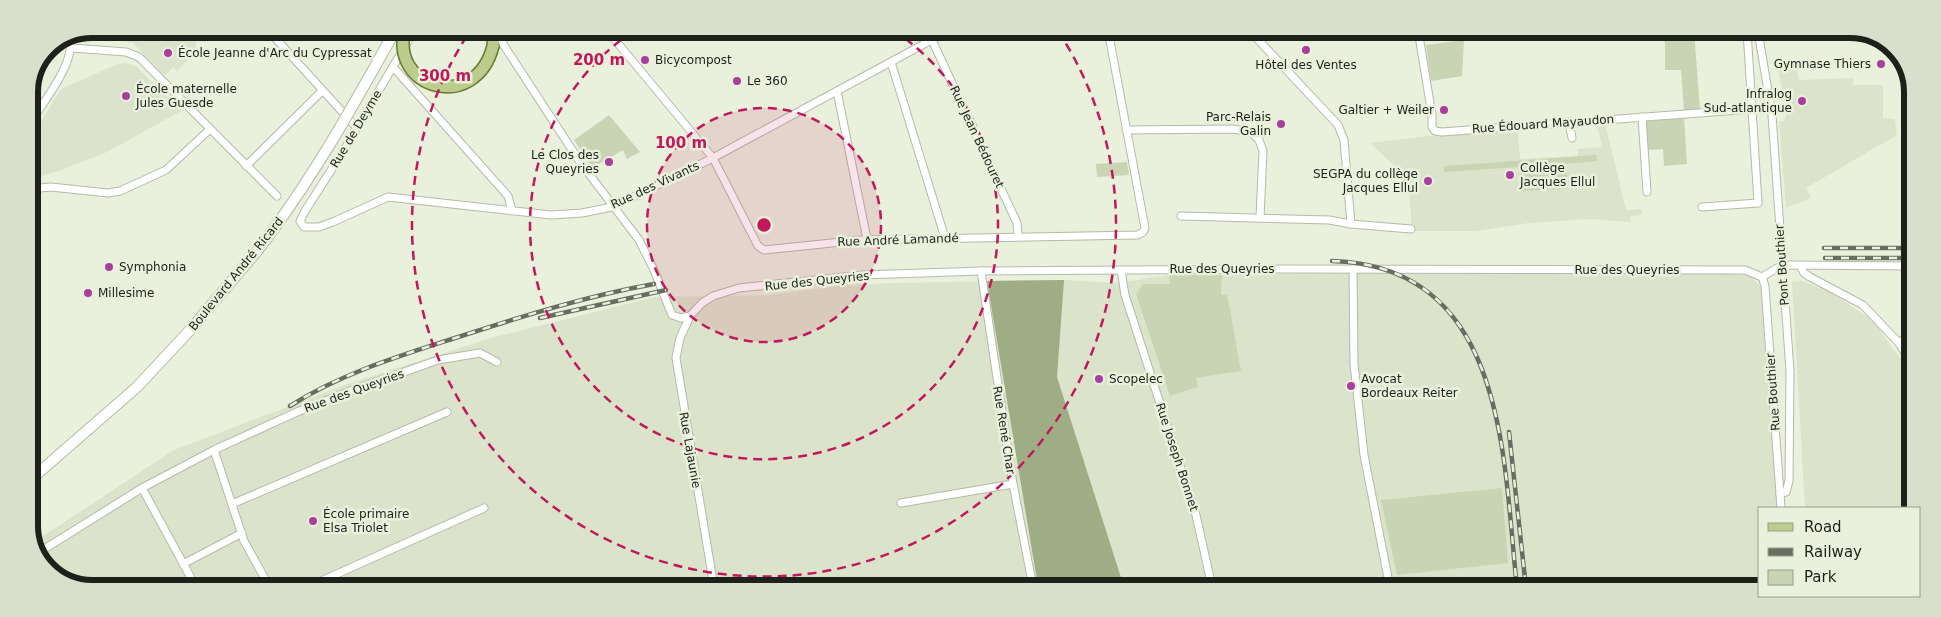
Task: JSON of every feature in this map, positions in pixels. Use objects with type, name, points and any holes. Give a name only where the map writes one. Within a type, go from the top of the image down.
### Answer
[{"type":"main road","name":"Boulevard André Ricard","points":[[38,473],[142,381],[191,329],[257,251],[298,196],[329,149],[391,38]]},
{"type":"main road","points":[[404,38],[403,46],[407,62],[419,77],[442,87],[460,86],[484,69],[496,38]]},
{"type":"street","points":[[275,38],[357,128]]},
{"type":"street","name":"Rue de Deyme","points":[[304,227],[300,221],[301,217],[411,38]]},
{"type":"street","points":[[501,38],[580,162],[612,207],[639,240],[648,255],[672,315],[681,318],[690,316]]},
{"type":"street","points":[[613,38],[713,158]]},
{"type":"street","name":"Rue des Vivants","points":[[304,227],[319,227],[333,222],[388,197],[551,215],[582,213],[612,207],[713,158],[936,38]]},
{"type":"street","points":[[1109,38],[1126,130],[1240,129],[1254,134],[1263,152],[1260,217]]},
{"type":"street","points":[[1256,38],[1338,125],[1344,140],[1351,224]]},
{"type":"street","name":"Rue Édouard Mayaudon","points":[[1419,38],[1432,115],[1432,127],[1435,131],[1753,109]]},
{"type":"street","points":[[1702,207],[1758,203],[1748,38]]},
{"type":"street","name":"Pont Bouthier","points":[[1759,38],[1772,115],[1790,371],[1789,481],[1786,492],[1780,494]]},
{"type":"street","name":"Rue Jean Bédouret","points":[[932,40],[1017,223],[1018,235]]},
{"type":"street","points":[[38,111],[67,64],[72,48],[71,42]]},
{"type":"street","points":[[72,48],[126,52],[139,57],[209,130],[278,196]]},
{"type":"street","points":[[891,62],[945,238]]},
{"type":"street","points":[[394,68],[508,196],[512,211]]},
{"type":"street","points":[[246,166],[322,91]]},
{"type":"street","points":[[837,91],[866,239]]},
{"type":"street","points":[[1642,117],[1648,192]]},
{"type":"street","points":[[1569,122],[1572,138]]},
{"type":"street","points":[[38,188],[51,187],[108,193],[120,191],[166,170],[209,130]]},
{"type":"street","name":"Rue André Lamandé","points":[[713,158],[760,248],[866,239],[1138,234],[1143,232],[1144,228],[1126,130]]},
{"type":"street","points":[[1181,216],[1329,220],[1351,224],[1411,229]]},
{"type":"street","points":[[1762,277],[1777,268],[1790,265],[1801,267],[1903,266]]},
{"type":"street","points":[[1801,267],[1804,273],[1810,277],[1863,305],[1874,314],[1904,351]]},
{"type":"street","points":[[1353,268],[1354,364],[1364,455],[1388,580]]},
{"type":"street","name":"Rue des Queyries","points":[[690,316],[702,303],[726,291],[863,275],[981,271],[1353,268],[1745,270],[1762,277]]},
{"type":"street","name":"Rue Joseph Bonnet","points":[[1121,270],[1125,295],[1196,515],[1210,580]]},
{"type":"street","name":"Rue René Char","points":[[981,271],[1013,484],[1032,580]]},
{"type":"street","name":"Rue Bouthier","points":[[1762,277],[1765,286],[1781,507]]},
{"type":"street","name":"Rue Lajaunie","points":[[690,316],[677,347],[676,372],[713,580]]},
{"type":"street","points":[[1899,343],[1904,339]]},
{"type":"street","name":"Rue des Queyries","points":[[44,549],[142,488],[214,450],[321,402],[438,360],[480,353],[497,362]]},
{"type":"street","points":[[232,504],[447,412]]},
{"type":"street","points":[[214,450],[242,533],[266,580]]},
{"type":"street","points":[[902,503],[1013,484]]},
{"type":"street","points":[[142,488],[190,576]]},
{"type":"street","points":[[323,580],[484,508]]},
{"type":"street","points":[[183,564],[242,533]]},
{"type":"shaded area","name":"École Jeanne d'Arc du Cypressat","points":[[123,38],[196,38],[196,51],[177,71],[173,67],[165,76],[133,43],[123,41]]},
{"type":"shaded area","points":[[125,63],[136,66],[181,111],[107,152],[59,171],[38,177],[38,126],[61,89],[118,64]]},
{"type":"shaded area","points":[[1797,68],[1799,80],[1853,78],[1853,85],[1883,85],[1883,118],[1895,119],[1897,135],[1806,188],[1811,198],[1786,208],[1779,121],[1784,121],[1787,113],[1778,70]]},
{"type":"shaded area","name":"Collège Jacques Ellul","points":[[1605,123],[1626,210],[1641,209],[1642,215],[1631,216],[1630,222],[1590,219],[1529,223],[1477,231],[1412,231],[1409,185],[1401,172],[1370,143],[1429,136],[1518,130],[1520,159],[1578,156],[1578,149],[1602,147],[1597,124]]},
{"type":"shaded area","points":[[1745,270],[1761,287],[1779,507],[1758,507],[1758,580],[92,580],[78,578],[56,566],[45,552],[40,538],[174,450],[347,384],[491,338],[655,297],[770,295],[838,286],[892,283],[1064,280],[1118,283],[1169,275]]},
{"type":"shaded area","points":[[1064,280],[1057,377],[1122,580],[1037,580],[987,281]]},
{"type":"shaded area","points":[[1800,280],[1830,292],[1874,321],[1904,362],[1904,507],[1805,507],[1792,281],[1799,282]]},
{"type":"green space","points":[[1665,38],[1695,38],[1700,110],[1684,111],[1681,70],[1665,70]]},
{"type":"green space","points":[[1464,40],[1462,76],[1431,81],[1426,45]]},
{"type":"green space","points":[[609,115],[640,152],[627,159],[623,150],[592,168],[574,140]]},
{"type":"green space","points":[[1684,117],[1687,164],[1664,166],[1663,149],[1647,150],[1645,119]]},
{"type":"green space","points":[[1596,155],[1597,161],[1562,164],[1566,164],[1568,188],[1564,189],[1521,191],[1519,167],[1444,172],[1444,166]]},
{"type":"green space","points":[[1127,162],[1129,175],[1097,177],[1096,164]]},
{"type":"green space","points":[[1169,275],[1222,275],[1221,295],[1226,295],[1228,299],[1241,371],[1196,378],[1198,387],[1170,396],[1136,294],[1143,284],[1170,284]]},
{"type":"green space","points":[[1502,488],[1508,563],[1397,575],[1381,500]]},
{"type":"railway","points":[[1824,248],[1903,248]]},
{"type":"railway","points":[[1825,258],[1903,258]]},
{"type":"railway","points":[[1332,261],[1390,271],[1433,296],[1464,333],[1485,378],[1499,430],[1507,484],[1516,580]]},
{"type":"railway","points":[[290,406],[349,375],[413,352],[553,308],[654,284]]},
{"type":"railway","points":[[540,318],[666,290]]},
{"type":"railway","points":[[1509,432],[1525,580]]},
{"type":"place","name":"Hôtel des Ventes","points":[[1306,50]]},
{"type":"place","name":"École Jeanne d'Arc du Cypressat","points":[[168,53]]},
{"type":"place","name":"Bicycompost","points":[[645,60]]},
{"type":"place","name":"Gymnase Thiers","points":[[1881,64]]},
{"type":"place","name":"Le 360","points":[[737,81]]},
{"type":"place","name":"École maternelle Jules Guesde","points":[[126,96]]},
{"type":"place","name":"Infralog Sud-atlantique","points":[[1802,101]]},
{"type":"place","name":"Galtier + Weiler","points":[[1444,110]]},
{"type":"place","name":"Parc-Relais Galin","points":[[1281,124]]},
{"type":"place","name":"Le Clos des Queyries","points":[[609,162]]},
{"type":"place","name":"Collège Jacques Ellul","points":[[1510,175]]},
{"type":"place","name":"SEGPA du collège Jacques Ellul","points":[[1428,181]]},
{"type":"place","name":"Symphonia","points":[[109,267]]},
{"type":"place","name":"Millesime","points":[[88,293]]},
{"type":"place","name":"Scopelec","points":[[1099,379]]},
{"type":"place","name":"Avocat Bordeaux Reiter","points":[[1351,386]]},
{"type":"place","name":"École primaire Elsa Triolet","points":[[313,521]]}]
